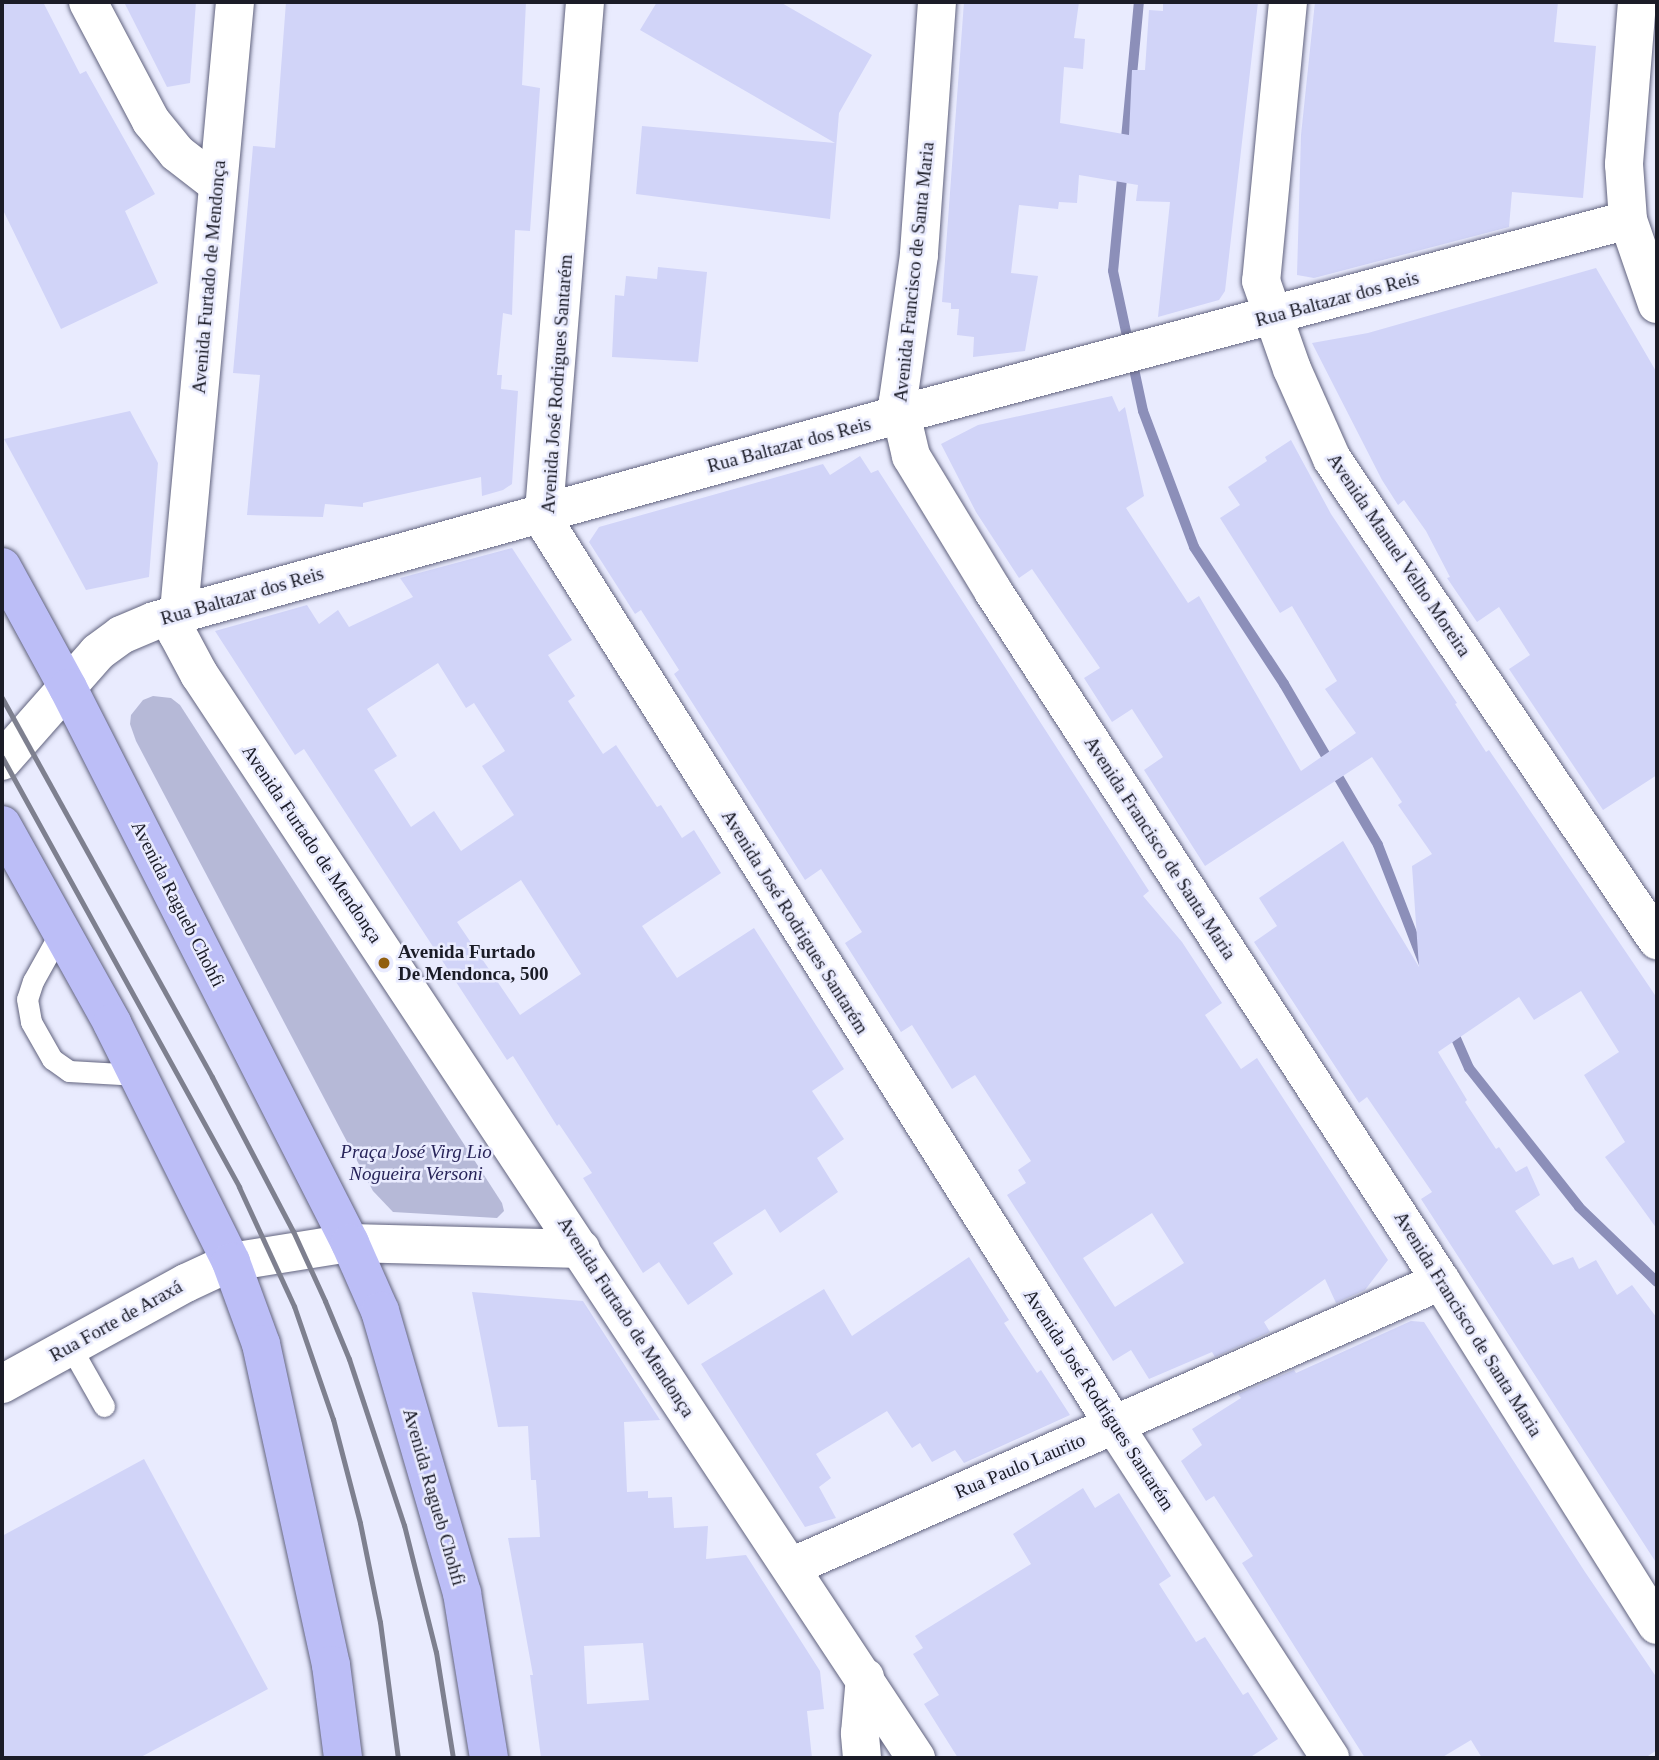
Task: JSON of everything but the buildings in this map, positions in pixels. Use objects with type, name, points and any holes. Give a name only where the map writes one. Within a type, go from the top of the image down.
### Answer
[{"type":"highway","name":"Avenida Ragueb Chohfi","points":[[2,567],[68,688],[350,1243],[380,1311],[462,1593],[489,1758]]},
{"type":"highway","points":[[2,825],[13,866],[61,931],[138,1075],[231,1262],[261,1344],[331,1665],[343,1758]]},
{"type":"street","points":[[88,2],[151,121],[177,153],[217,184]]},
{"type":"street","name":"Avenida Furtado de Mendonça","points":[[235,2],[185,553],[176,614],[177,633],[184,651],[865,1677],[916,1758]]},
{"type":"street","name":"Avenida José Rodrigues Santarém","points":[[584,2],[544,512],[548,527],[1114,1425],[1330,1758]]},
{"type":"street","name":"Avenida Francisco de Santa Maria","points":[[937,2],[919,255],[898,401],[911,456],[993,591],[1441,1281],[1657,1625]]},
{"type":"street","name":"Avenida Manuel Velho Moreira","points":[[1288,2],[1261,281],[1272,317],[1332,459],[1657,940]]},
{"type":"street","points":[[1637,2],[1624,164],[1628,220],[1657,304]]},
{"type":"street","name":"Rua Baltazar dos Reis","points":[[2,761],[98,652],[121,635],[176,614],[901,414],[1089,367],[1628,220]]},
{"type":"street","points":[[231,1262],[350,1243],[581,1249]]},
{"type":"street","name":"Rua Forte de Araxá","points":[[2,1384],[211,1269],[231,1262]]},
{"type":"street","name":"Rua Paulo Laurito","points":[[792,1567],[1441,1281]]},
{"type":"street","points":[[862,1758],[860,1733],[865,1677]]},
{"type":"lane","points":[[61,931],[33,981],[27,999],[31,1022],[52,1059],[69,1071],[138,1075]]},
{"type":"lane","points":[[71,1346],[104,1406]]},
{"type":"green space","name":"Praça José Virg Lio Nogueira Versoni","points":[[153,696],[171,698],[180,705],[502,1203],[504,1211],[497,1218],[393,1212],[373,1191],[136,741],[130,724],[131,715],[143,700]]},
{"type":"waterway","points":[[1125,149],[1139,2]]},
{"type":"waterway","points":[[1123,168],[1113,271],[1143,411],[1194,547],[1284,684],[1378,845],[1424,964]]},
{"type":"waterway","points":[[1451,1027],[1469,1068],[1579,1207],[1657,1282]]},
{"type":"railway","points":[[2,698],[212,1077],[293,1231],[325,1301],[349,1359],[404,1525],[436,1652],[453,1758]]},
{"type":"railway","points":[[2,757],[239,1187],[294,1306],[333,1419],[360,1523],[380,1622],[398,1758]]},
{"type":"place","name":"Avenida Furtado De Mendonca, 500","points":[[384,963]]}]
